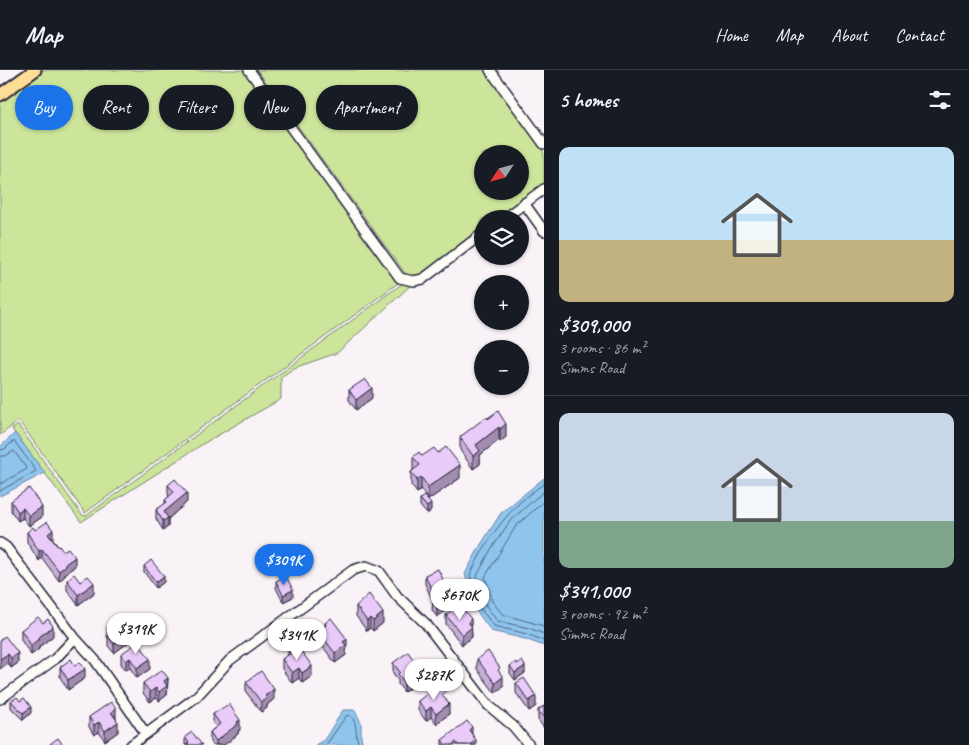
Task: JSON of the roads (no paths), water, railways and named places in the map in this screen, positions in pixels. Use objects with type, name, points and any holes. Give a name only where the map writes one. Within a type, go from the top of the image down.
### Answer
[{"type":"main road","points":[[0,86],[22,70]]},
{"type":"main road","points":[[0,96],[34,70]]},
{"type":"street","points":[[249,70],[400,278],[413,281],[423,279],[474,240]]},
{"type":"street","points":[[490,70],[544,144]]},
{"type":"street","points":[[515,210],[544,188]]},
{"type":"street","points":[[524,203],[544,231]]},
{"type":"street","points":[[0,543],[6,547],[75,638],[95,660],[146,734]]},
{"type":"street","points":[[131,745],[196,697],[230,660],[346,575],[366,566],[379,571],[397,596],[426,624],[488,705],[513,726],[529,745]]},
{"type":"street","points":[[0,699],[55,659],[75,638]]},
{"type":"water","points":[[15,433],[45,473],[0,496],[0,447]]},
{"type":"water","points":[[544,478],[544,646],[525,639],[491,631],[475,609],[465,574],[501,513]]},
{"type":"water","points":[[343,710],[355,710],[361,723],[361,738],[364,745],[315,745],[324,740]]}]
